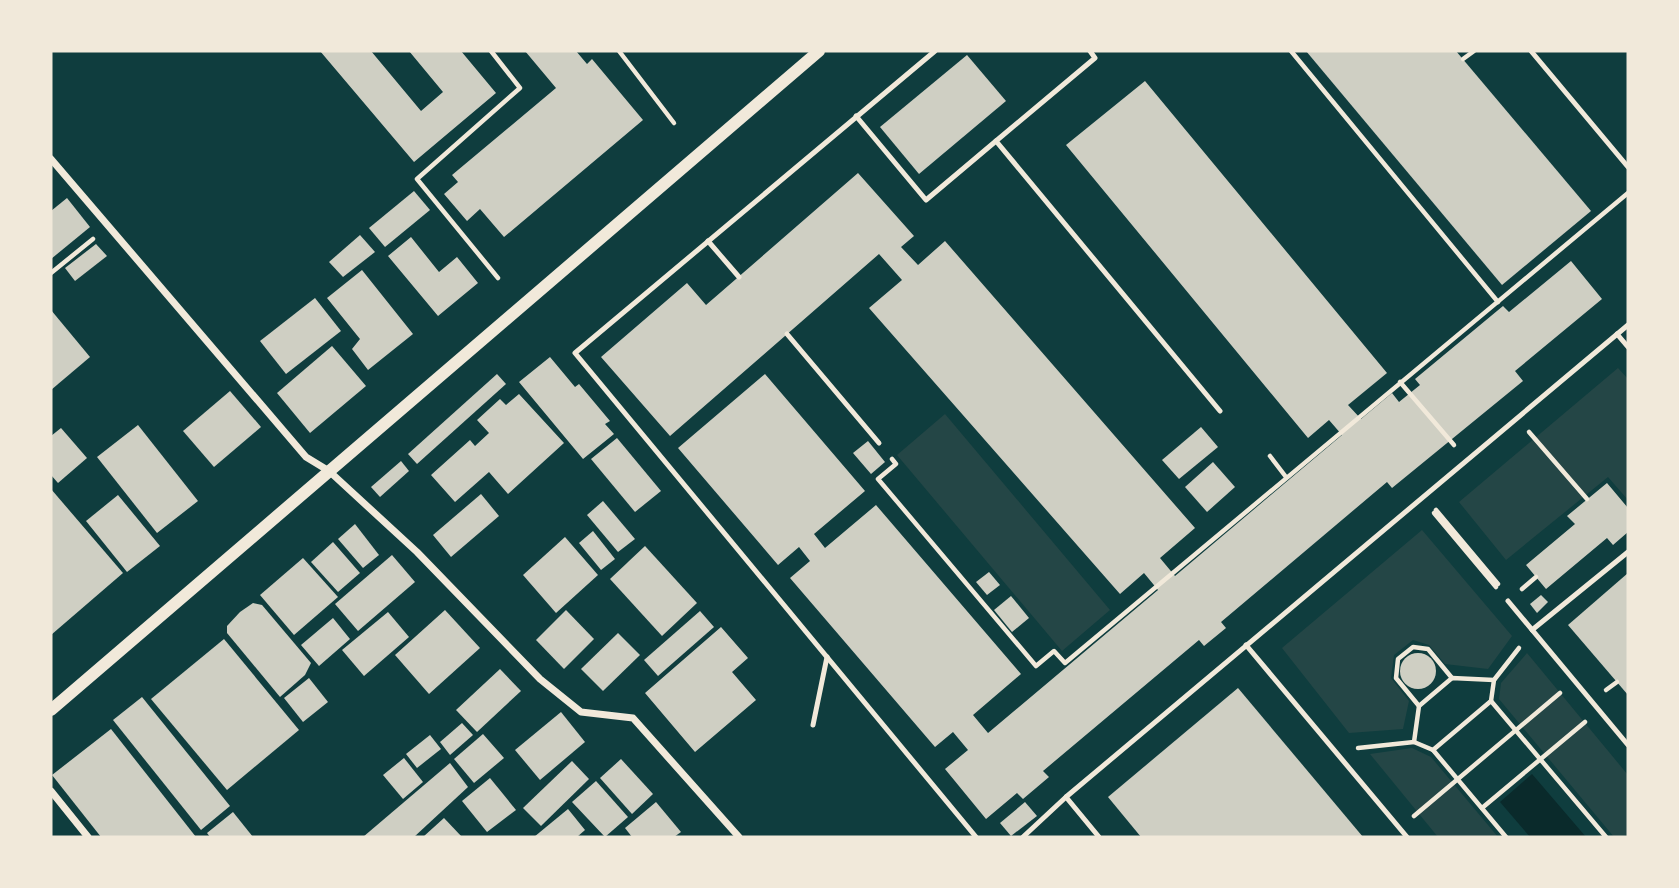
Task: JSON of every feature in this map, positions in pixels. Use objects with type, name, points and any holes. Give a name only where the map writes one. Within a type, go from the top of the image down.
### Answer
[{"type":"street","points":[[51,710],[819,51]]},
{"type":"street","points":[[51,159],[306,457],[329,471],[417,552],[540,678],[580,712],[633,718],[739,837]]},
{"type":"street","points":[[51,790],[88,837]]},
{"type":"lane","points":[[935,51],[575,353],[975,837]]},
{"type":"lane","points":[[856,117],[926,200],[1095,58],[1090,51]]},
{"type":"lane","points":[[1531,51],[1628,167]]},
{"type":"lane","points":[[996,141],[1220,411]]},
{"type":"lane","points":[[708,241],[738,277]]},
{"type":"lane","points":[[1023,837],[1066,797],[1628,324]]},
{"type":"lane","points":[[787,334],[879,443]]},
{"type":"lane","points":[[1617,334],[1628,347]]},
{"type":"lane","points":[[1532,630],[1628,552]]},
{"type":"lane","points":[[1508,601],[1628,746]]},
{"type":"lane","points":[[1246,645],[1407,837]]},
{"type":"lane","points":[[813,725],[827,657]]},
{"type":"lane","points":[[1066,797],[1099,837]]},
{"type":"path","points":[[491,51],[520,88],[416,179],[498,278]]},
{"type":"path","points":[[619,51],[674,123]]},
{"type":"path","points":[[1291,51],[1498,302]]},
{"type":"path","points":[[1463,59],[1474,51]]},
{"type":"path","points":[[879,443],[896,464],[878,479],[1036,666],[1054,651],[1065,663],[1628,193]]},
{"type":"path","points":[[51,274],[107,227]]},
{"type":"path","points":[[1400,382],[1466,460]]},
{"type":"path","points":[[1517,418],[1587,499]]},
{"type":"path","points":[[1270,456],[1286,477]]},
{"type":"path","points":[[1422,497],[1500,586]]},
{"type":"path","points":[[1422,497],[1508,601]]},
{"type":"path","points":[[1433,750],[1491,701],[1494,680],[1532,630]]},
{"type":"path","points":[[1419,706],[1396,678],[1398,659],[1413,647],[1427,649],[1452,678]]},
{"type":"path","points":[[1414,742],[1419,706],[1452,678],[1494,680]]},
{"type":"path","points":[[1399,828],[1574,681]]},
{"type":"path","points":[[1491,701],[1606,837]]},
{"type":"path","points":[[1482,808],[1599,710]]},
{"type":"path","points":[[1334,750],[1414,742],[1433,750],[1506,837]]},
{"type":"shaded area","points":[[1618,368],[1628,379],[1628,500],[1608,477],[1506,560],[1459,502]]},
{"type":"shaded area","points":[[945,414],[1110,610],[1062,651],[897,455]]},
{"type":"shaded area","points":[[1422,530],[1512,636],[1488,669],[1445,664],[1429,645],[1413,640],[1394,655],[1391,678],[1409,701],[1403,729],[1349,733],[1282,648]]},
{"type":"shaded area","points":[[1527,653],[1628,775],[1628,835],[1614,837],[1499,699],[1501,683]]},
{"type":"shaded area","points":[[1412,748],[1431,757],[1498,837],[1438,837],[1370,754]]},
{"type":"shaded area","points":[[1532,774],[1586,837],[1530,837],[1500,802]]},
{"type":"building","points":[[320,51],[371,51],[421,111],[443,92],[409,51],[461,51],[496,93],[414,162]]},
{"type":"building","points":[[525,51],[576,51],[587,64],[592,59],[643,120],[504,237],[480,209],[467,221],[444,194],[458,182],[452,175],[556,88]]},
{"type":"building","points":[[1306,51],[1456,51],[1591,211],[1502,285]]},
{"type":"building","points":[[967,55],[1006,101],[919,174],[880,127]]},
{"type":"building","points":[[1145,81],[1387,373],[1348,405],[1361,419],[1392,393],[1399,402],[1420,385],[1415,379],[1503,306],[1509,312],[1571,261],[1602,299],[1515,371],[1523,381],[1392,488],[1387,482],[1221,622],[1226,628],[1204,646],[1199,640],[1043,771],[1049,777],[1023,799],[1017,793],[986,819],[945,769],[968,750],[953,732],[935,747],[790,578],[810,561],[799,547],[778,565],[678,448],[765,374],[865,491],[814,534],[825,548],[876,505],[1021,674],[973,715],[988,733],[1158,590],[1144,573],[1120,594],[869,308],[902,280],[879,254],[670,436],[601,357],[687,283],[706,305],[858,173],[914,236],[901,247],[918,265],[945,241],[1195,528],[1160,558],[1175,576],[1342,435],[1329,420],[1308,438],[1066,145]]},
{"type":"building","points":[[414,191],[430,210],[385,247],[369,228]]},
{"type":"building","points":[[67,198],[90,227],[51,259],[51,211]]},
{"type":"building","points":[[360,235],[375,252],[343,277],[329,262]]},
{"type":"building","points":[[411,237],[439,272],[457,257],[478,283],[438,316],[388,256]]},
{"type":"building","points":[[96,244],[107,256],[75,281],[65,268]]},
{"type":"building","points":[[362,270],[413,334],[368,370],[352,349],[360,339],[327,298]]},
{"type":"building","points":[[315,298],[341,331],[286,374],[260,341]]},
{"type":"building","points":[[51,310],[90,357],[51,390]]},
{"type":"building","points":[[332,346],[366,386],[310,433],[277,393]]},
{"type":"building","points":[[550,357],[575,387],[579,384],[610,421],[605,424],[614,434],[583,459],[519,382]]},
{"type":"building","points":[[497,374],[506,384],[417,464],[408,454]]},
{"type":"building","points":[[230,391],[261,427],[214,467],[183,431]]},
{"type":"building","points":[[519,394],[564,443],[508,494],[489,472],[455,502],[431,475],[470,440],[475,446],[489,433],[477,420],[500,399],[506,405]]},
{"type":"building","points":[[138,425],[198,501],[157,533],[97,457]]},
{"type":"building","points":[[1201,427],[1218,447],[1179,479],[1162,460]]},
{"type":"building","points":[[61,428],[87,458],[58,483],[51,475],[51,436]]},
{"type":"building","points":[[617,438],[661,491],[635,512],[591,459]]},
{"type":"building","points":[[868,441],[885,462],[871,474],[853,453]]},
{"type":"building","points":[[401,461],[409,471],[380,497],[371,487]]},
{"type":"building","points":[[1213,462],[1235,487],[1207,512],[1185,487]]},
{"type":"building","points":[[1607,483],[1628,508],[1628,532],[1613,545],[1607,538],[1546,589],[1526,565],[1575,524],[1567,516]]},
{"type":"building","points":[[51,489],[123,573],[51,635]]},
{"type":"building","points":[[481,494],[499,516],[451,557],[433,535]]},
{"type":"building","points":[[118,495],[160,546],[127,572],[86,521]]},
{"type":"building","points":[[603,501],[635,539],[618,552],[587,515]]},
{"type":"building","points":[[355,524],[379,555],[363,568],[338,539]]},
{"type":"building","points":[[593,531],[615,559],[601,570],[579,543]]},
{"type":"building","points":[[565,537],[598,575],[556,613],[523,575]]},
{"type":"building","points":[[333,542],[360,573],[338,592],[311,562]]},
{"type":"building","points":[[645,546],[697,603],[662,636],[610,579]]},
{"type":"building","points":[[392,555],[415,582],[358,631],[335,604]]},
{"type":"building","points":[[303,558],[338,597],[294,635],[260,595]]},
{"type":"building","points":[[989,572],[1000,585],[987,595],[976,582]]},
{"type":"building","points":[[1628,573],[1628,695],[1568,625]]},
{"type":"building","points":[[1541,595],[1548,602],[1537,613],[1530,604]]},
{"type":"building","points":[[1011,596],[1029,618],[1012,632],[994,610]]},
{"type":"building","points":[[253,603],[262,605],[311,663],[305,675],[280,697],[227,633],[227,626]]},
{"type":"building","points":[[445,610],[480,648],[429,694],[395,655]]},
{"type":"building","points":[[566,610],[594,639],[564,669],[536,640]]},
{"type":"building","points":[[700,611],[714,627],[658,676],[644,660]]},
{"type":"building","points":[[388,612],[409,637],[364,676],[342,650]]},
{"type":"building","points":[[333,618],[350,639],[319,666],[301,645]]},
{"type":"building","points":[[721,627],[748,658],[732,672],[756,700],[695,752],[645,693]]},
{"type":"building","points":[[618,633],[640,655],[603,691],[581,669]]},
{"type":"building","points":[[224,639],[299,730],[227,790],[151,699]]},
{"type":"building","points":[[1418,653],[1431,658],[1436,671],[1431,684],[1418,689],[1405,684],[1400,671],[1405,658]]},
{"type":"building","points":[[500,669],[521,691],[477,732],[456,710]]},
{"type":"building","points":[[309,678],[328,702],[303,722],[284,698]]},
{"type":"building","points":[[1238,688],[1363,837],[1141,837],[1108,797]]},
{"type":"building","points":[[142,697],[230,806],[201,830],[113,720]]},
{"type":"building","points":[[561,712],[585,742],[540,780],[515,750]]},
{"type":"building","points":[[462,723],[473,735],[450,755],[440,742]]},
{"type":"building","points":[[111,729],[196,837],[101,837],[52,775]]},
{"type":"building","points":[[483,734],[504,758],[474,783],[454,759]]},
{"type":"building","points":[[430,735],[441,749],[417,768],[406,754]]},
{"type":"building","points":[[404,758],[423,782],[403,799],[383,775]]},
{"type":"building","points":[[621,759],[653,794],[632,814],[600,778]]},
{"type":"building","points":[[572,761],[589,779],[541,826],[523,808]]},
{"type":"building","points":[[450,763],[468,787],[414,837],[363,837]]},
{"type":"building","points":[[490,778],[516,810],[487,832],[462,801]]},
{"type":"building","points":[[596,781],[628,817],[605,837],[572,802]]},
{"type":"building","points":[[656,802],[681,832],[674,837],[632,837],[625,828]]},
{"type":"building","points":[[1025,802],[1037,816],[1011,836],[1000,823]]},
{"type":"building","points":[[568,809],[585,830],[577,837],[534,837]]},
{"type":"building","points":[[233,812],[253,837],[210,837],[207,833]]},
{"type":"building","points":[[444,818],[462,837],[423,837]]}]
